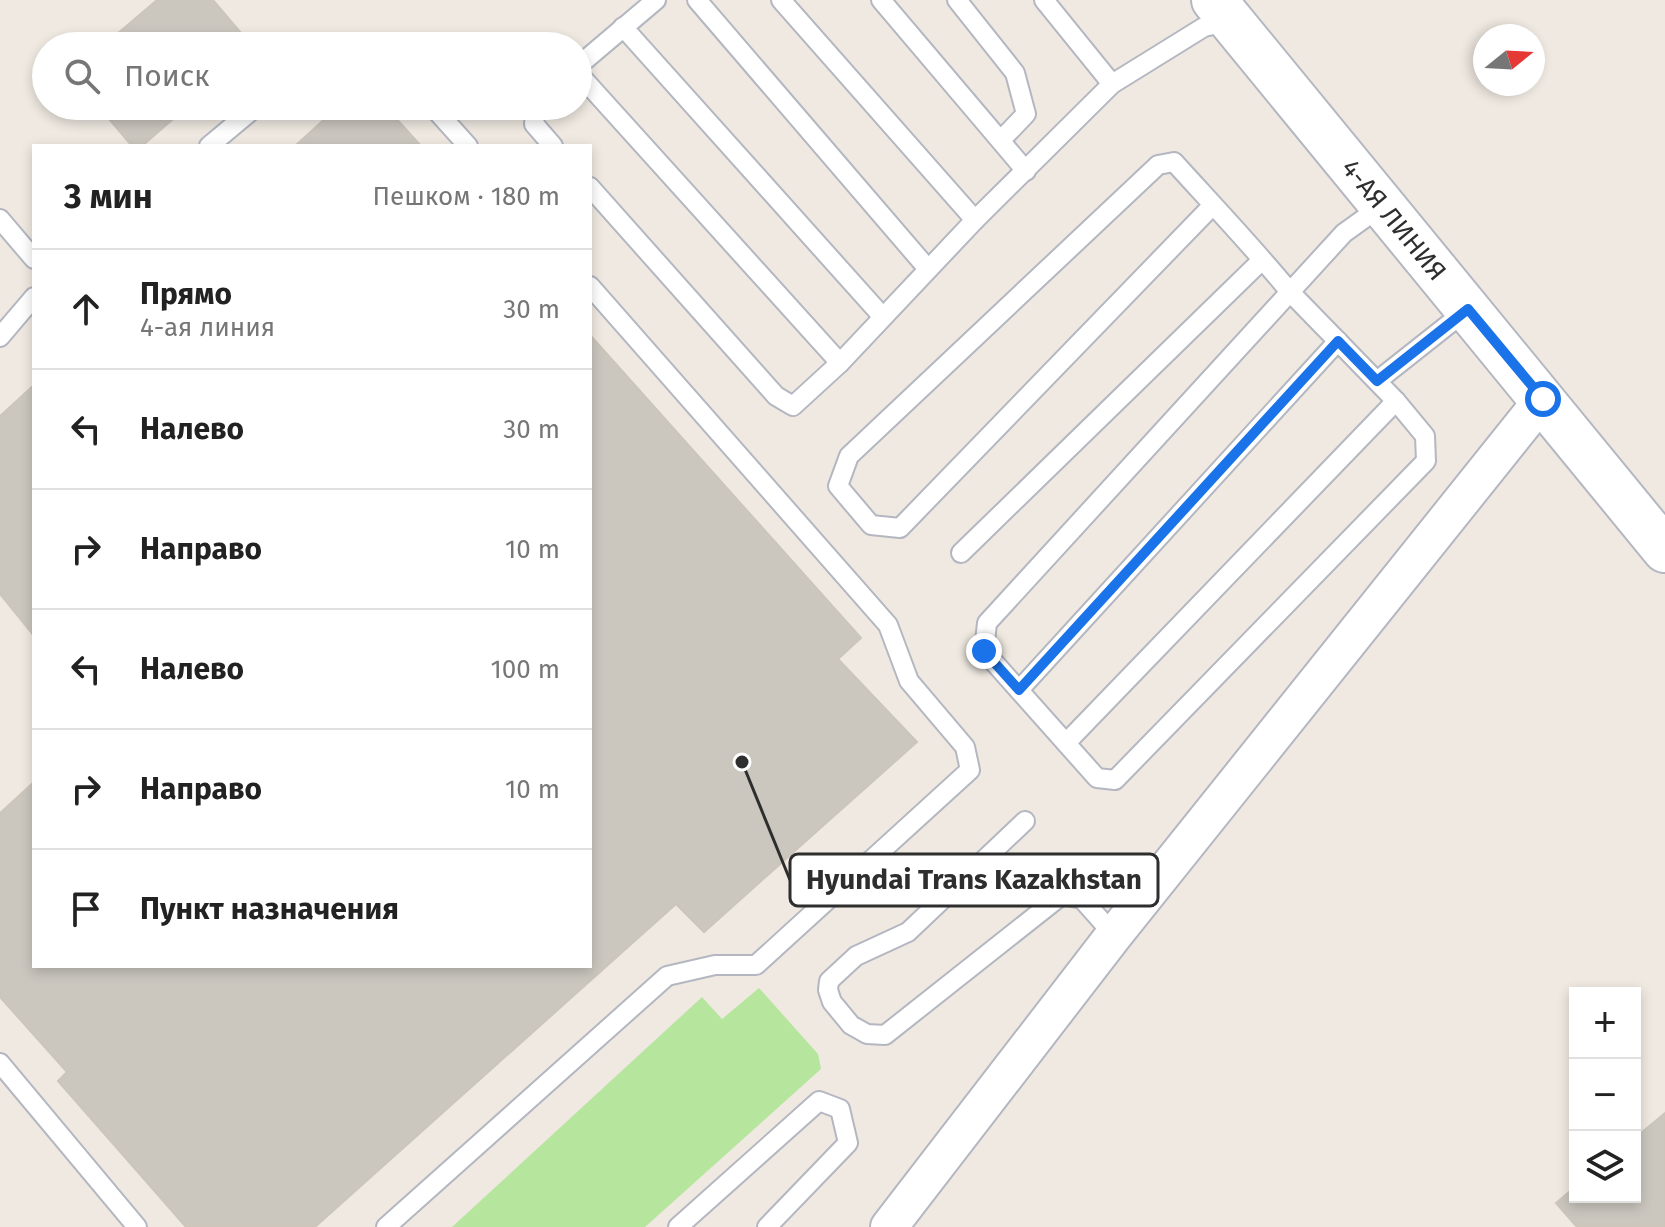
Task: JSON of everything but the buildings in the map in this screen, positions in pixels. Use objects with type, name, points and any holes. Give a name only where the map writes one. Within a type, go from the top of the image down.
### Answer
[{"type":"street","name":"4-АЯ ЛИНИЯ","points":[[1223,10],[1665,550]]},
{"type":"street","points":[[889,1227],[1114,935],[1543,399]]},
{"type":"lane","points":[[592,54],[656,0]]},
{"type":"lane","points":[[697,0],[928,269]]},
{"type":"lane","points":[[781,0],[975,220]]},
{"type":"lane","points":[[881,0],[1026,171]]},
{"type":"lane","points":[[957,0],[1015,73],[1026,114],[1001,140]]},
{"type":"lane","points":[[1044,0],[1112,84]]},
{"type":"lane","points":[[592,189],[776,396],[793,406],[840,363],[975,220],[1112,84],[1204,27],[1223,10]]},
{"type":"lane","points":[[623,27],[882,316]]},
{"type":"lane","points":[[592,88],[840,363]]},
{"type":"lane","points":[[211,144],[240,120]]},
{"type":"lane","points":[[445,120],[466,144]]},
{"type":"lane","points":[[534,120],[534,124],[551,144]]},
{"type":"lane","points":[[1213,205],[900,528],[871,525],[838,486],[849,456],[1158,165],[1174,162],[1213,205],[1290,292],[1396,401],[1425,436],[1426,461],[1115,780],[1097,778],[984,651],[987,623],[1290,292],[1344,233],[1383,205]]},
{"type":"lane","points":[[0,219],[32,257]]},
{"type":"lane","points":[[961,553],[1262,260]]},
{"type":"lane","points":[[386,1227],[667,976],[715,965],[756,965],[970,770],[965,747],[909,681],[888,625],[592,288]]},
{"type":"lane","points":[[0,337],[32,299]]},
{"type":"lane","points":[[1377,381],[1468,309]]},
{"type":"lane","points":[[1019,690],[1338,341]]},
{"type":"lane","points":[[1066,743],[1396,401]]},
{"type":"lane","points":[[1025,821],[908,932],[856,956],[839,970],[829,981],[828,990],[839,1013],[867,1034],[885,1035],[1062,895],[1082,899],[1114,935]]},
{"type":"lane","points":[[0,1063],[137,1227]]},
{"type":"lane","points":[[678,1227],[819,1101],[840,1109],[848,1143],[767,1227]]},
{"type":"green space","points":[[759,988],[818,1054],[821,1069],[645,1227],[452,1227],[702,997],[722,1019]]},
{"type":"place","name":"Hyundai Trans Kazakhstan","points":[[742,762]]},
{"type":"route","points":[[984,651],[1019,690],[1338,341],[1377,381],[1468,309],[1543,399]]}]
